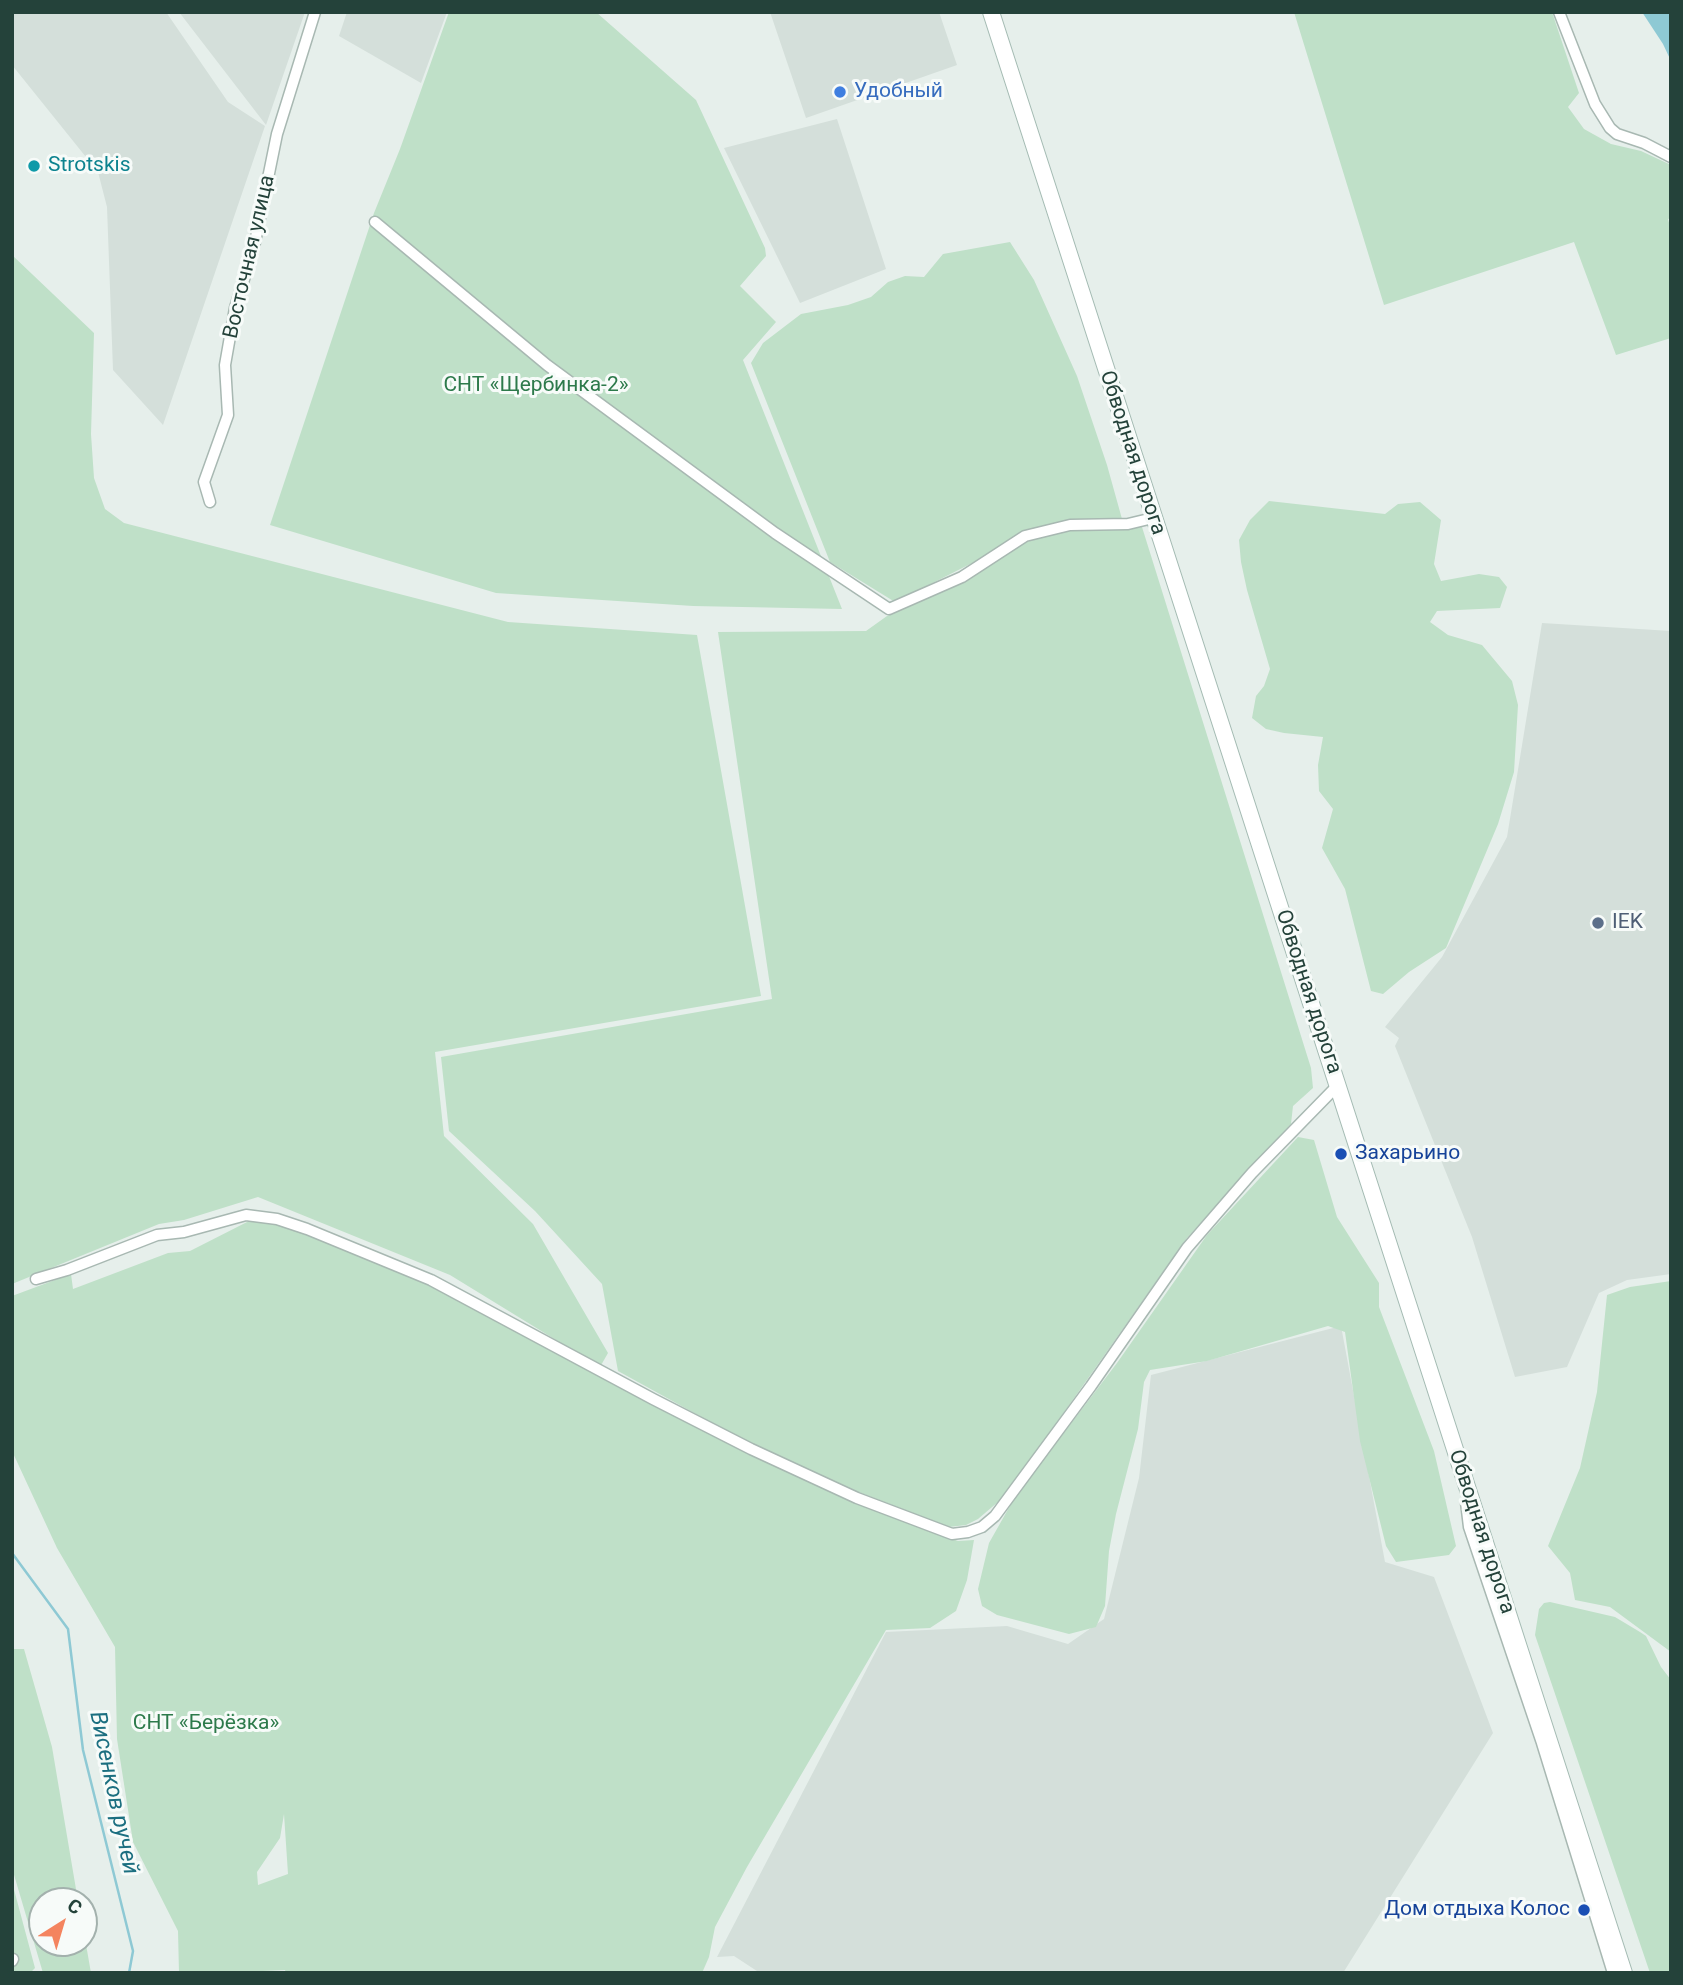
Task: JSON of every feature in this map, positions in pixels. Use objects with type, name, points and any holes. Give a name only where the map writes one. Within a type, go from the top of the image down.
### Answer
[{"type":"main road","name":"Обводная дорога","points":[[991,12],[1624,1973]]},
{"type":"street","name":"Восточная улица","points":[[210,502],[204,482],[228,415],[225,365],[235,308],[254,247],[277,134],[315,12]]},
{"type":"street","points":[[1559,12],[1595,104],[1610,128],[1671,157]]},
{"type":"street","points":[[375,222],[547,365],[775,533],[888,609],[962,577],[1025,536],[1070,525],[1128,524],[1153,518]]},
{"type":"street","points":[[36,1279],[67,1270],[157,1235],[184,1232],[246,1215],[276,1219],[307,1228],[431,1280],[653,1399],[751,1449],[858,1498],[952,1534],[968,1532],[982,1527],[995,1516],[1091,1386],[1187,1248],[1252,1173],[1338,1086]]},
{"type":"street","points":[[1462,1475],[1469,1527],[1542,1744],[1613,1973]]},
{"type":"street","points":[[1604,1973],[1609,1960]]},
{"type":"shaded area","points":[[12,12],[166,12],[228,102],[265,126],[163,425],[113,370],[107,207],[98,172],[12,65]]},
{"type":"shaded area","points":[[179,12],[305,12],[266,125]]},
{"type":"shaded area","points":[[347,12],[447,12],[421,83],[339,36]]},
{"type":"shaded area","name":"Удобный","points":[[770,12],[939,12],[957,65],[806,118]]},
{"type":"shaded area","points":[[837,119],[886,269],[800,303],[724,148]]},
{"type":"shaded area","points":[[1542,623],[1671,631],[1671,1274],[1627,1280],[1599,1293],[1567,1367],[1515,1377],[1472,1237],[1395,1046],[1399,1038],[1385,1027],[1442,957],[1507,837]]},
{"type":"shaded area","points":[[1341,1326],[1385,1562],[1434,1577],[1493,1733],[1343,1973],[760,1973],[734,1956],[717,1957],[886,1632],[1007,1626],[1068,1644],[1104,1619],[1139,1478],[1151,1375]]},
{"type":"green space","name":"СНТ «Щербинка-2»","points":[[449,12],[596,12],[696,100],[765,248],[766,256],[740,286],[776,322],[743,360],[842,609],[693,606],[496,593],[270,525],[374,213]]},
{"type":"green space","points":[[1294,12],[1552,12],[1579,93],[1568,107],[1584,129],[1611,144],[1641,151],[1671,165],[1671,218],[1668,219],[1671,230],[1671,338],[1616,355],[1574,242],[1384,305]]},
{"type":"green space","points":[[1010,242],[1034,280],[1077,376],[1122,519],[1070,520],[1032,529],[992,553],[895,602],[830,562],[751,363],[763,343],[801,314],[848,305],[871,297],[888,282],[905,276],[924,277],[943,254]]},
{"type":"green space","points":[[12,255],[94,333],[91,434],[94,478],[105,509],[124,523],[508,622],[697,635],[761,996],[435,1052],[444,1136],[533,1224],[608,1353],[600,1367],[450,1275],[258,1197],[184,1220],[159,1224],[12,1284]]},
{"type":"green space","points":[[1269,501],[1385,514],[1398,504],[1420,502],[1441,520],[1434,564],[1441,581],[1479,574],[1499,577],[1507,587],[1500,608],[1437,611],[1430,622],[1448,635],[1482,645],[1512,681],[1518,705],[1514,772],[1498,824],[1446,948],[1409,972],[1383,994],[1371,991],[1345,889],[1322,848],[1333,809],[1319,791],[1318,765],[1323,737],[1266,729],[1252,718],[1256,696],[1264,686],[1270,669],[1247,590],[1239,540],[1250,520]]},
{"type":"green space","points":[[1142,527],[1311,1068],[1313,1088],[1293,1106],[1291,1124],[1187,1238],[1005,1496],[978,1519],[966,1525],[949,1527],[856,1491],[745,1441],[618,1371],[602,1284],[535,1211],[449,1131],[441,1057],[772,999],[718,632],[866,631],[887,616],[966,581],[1019,545],[1075,529]]},
{"type":"green space","points":[[1298,1137],[1314,1140],[1337,1217],[1379,1283],[1379,1307],[1434,1451],[1456,1546],[1449,1555],[1396,1562],[1386,1546],[1360,1441],[1345,1332],[1328,1326],[1207,1361],[1150,1370],[1144,1382],[1138,1429],[1116,1514],[1109,1551],[1105,1606],[1096,1627],[1069,1634],[997,1615],[982,1606],[978,1589],[989,1543],[1015,1497],[1117,1363],[1207,1235]]},
{"type":"green space","name":"СНТ «Берёзка»","points":[[251,1220],[284,1224],[417,1278],[699,1429],[849,1500],[958,1541],[974,1540],[967,1580],[956,1611],[930,1628],[886,1630],[747,1867],[715,1927],[709,1957],[702,1973],[286,1973],[285,1970],[263,1973],[179,1973],[178,1931],[133,1842],[117,1739],[115,1647],[57,1548],[12,1451],[12,1296],[71,1274],[73,1289],[168,1253],[190,1251]],"holes":[[[284,1814],[288,1874],[258,1885],[257,1872],[280,1838]]]},
{"type":"green space","points":[[1671,1281],[1671,1652],[1610,1607],[1575,1600],[1570,1573],[1548,1546],[1580,1468],[1597,1392],[1607,1295],[1630,1287]]},
{"type":"green space","points":[[1550,1602],[1615,1617],[1640,1632],[1646,1636],[1661,1667],[1671,1680],[1671,1973],[1650,1973],[1535,1635],[1539,1609],[1544,1603]]},
{"type":"green space","points":[[12,1649],[24,1649],[52,1747],[76,1887],[28,1887],[28,1922],[12,1868]]},
{"type":"green space","points":[[12,1882],[28,1942],[28,1957],[32,1957],[35,1968],[30,1973],[12,1973]]},
{"type":"green space","points":[[38,1957],[88,1957],[91,1973],[43,1973]]},
{"type":"water","points":[[1642,12],[1671,12],[1671,61],[1663,44]]},
{"type":"waterway","name":"Висенков ручей","points":[[12,1553],[68,1629],[83,1750],[133,1951],[129,1973]]},
{"type":"place","name":"Удобный","points":[[840,92]]},
{"type":"place","name":"Strotskis","points":[[34,166]]},
{"type":"place","name":"IEK","points":[[1598,923]]},
{"type":"place","name":"Захарьино","points":[[1341,1154]]},
{"type":"place","name":"Дом отдыха Колос","points":[[1584,1910]]}]
